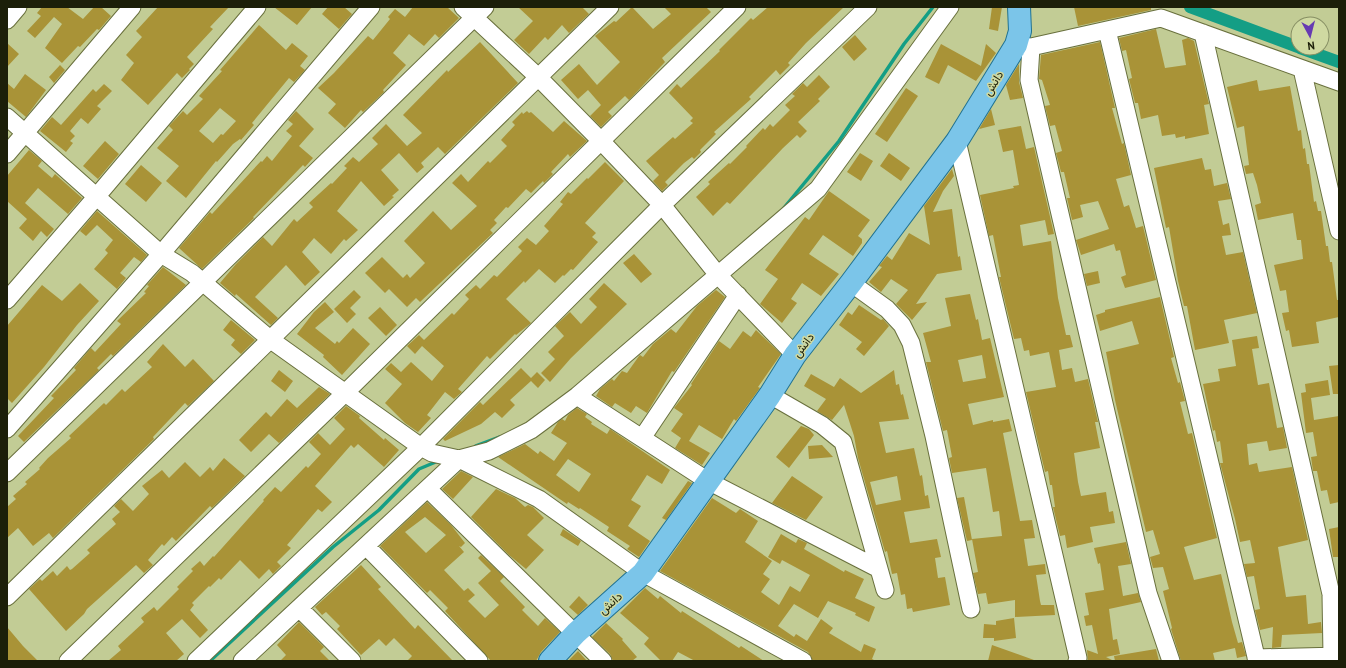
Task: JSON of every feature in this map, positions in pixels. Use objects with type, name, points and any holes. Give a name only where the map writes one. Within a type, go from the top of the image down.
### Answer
[{"type":"main road","name":"دانش","points":[[550,661],[576,634],[643,573],[770,395],[795,355],[957,141],[1024,46],[1020,32],[1019,7]]},
{"type":"street","points":[[7,20],[18,7]]},
{"type":"street","points":[[7,154],[132,7]]},
{"type":"street","points":[[7,300],[257,7]]},
{"type":"street","points":[[7,429],[161,254],[371,7]]},
{"type":"street","points":[[7,597],[537,76],[610,7]]},
{"type":"street","points":[[68,661],[345,393],[737,7]]},
{"type":"street","points":[[196,661],[426,450],[662,205],[868,7]]},
{"type":"street","points":[[242,661],[459,459],[489,451],[531,430],[577,396],[818,189],[950,7]]},
{"type":"street","points":[[7,473],[202,283],[474,10],[662,205],[718,275],[795,355]]},
{"type":"street","points":[[1171,661],[1148,593],[1029,80],[1024,46],[1161,18],[1339,82]]},
{"type":"street","points":[[1107,30],[1257,660],[1336,656],[1331,594],[1203,33]]},
{"type":"street","points":[[1302,69],[1339,231]]},
{"type":"street","points":[[7,117],[161,254],[192,273],[270,340],[426,450],[459,459],[539,499],[643,573],[803,661]]},
{"type":"street","points":[[957,141],[1073,635],[1078,658],[1077,661]]},
{"type":"street","points":[[851,283],[887,309],[902,325],[911,343],[934,436],[971,609]]},
{"type":"street","points":[[642,438],[738,295]]},
{"type":"street","points":[[770,395],[822,425],[843,442],[885,590]]},
{"type":"street","points":[[577,396],[708,481],[879,568]]},
{"type":"street","points":[[428,489],[603,661]]},
{"type":"street","points":[[366,546],[479,661]]},
{"type":"street","points":[[299,608],[352,661]]},
{"type":"building","points":[[42,7],[67,7],[83,19],[94,7],[101,7],[111,16],[99,30],[97,29],[62,63],[45,48],[62,24],[54,17],[35,38],[27,31],[41,16],[37,13]]},
{"type":"building","points":[[158,7],[229,7],[210,27],[213,29],[187,57],[194,64],[189,69],[190,70],[182,78],[177,73],[148,105],[121,80],[134,63],[126,55],[142,37],[136,31]]},
{"type":"building","points":[[274,7],[312,7],[297,25]]},
{"type":"building","points":[[328,7],[344,7],[352,14],[339,29],[322,14]]},
{"type":"building","points":[[413,7],[447,7],[459,18],[439,38],[435,34],[424,46],[409,34],[393,53],[406,65],[383,90],[384,92],[363,112],[361,110],[345,128],[328,113],[336,104],[318,88],[368,36],[373,40],[390,19],[388,17],[395,9],[405,17]]},
{"type":"building","points":[[518,7],[582,7],[589,14],[569,33],[562,25],[548,40],[545,37],[529,54],[514,40],[533,21]]},
{"type":"building","points":[[632,7],[653,29],[671,14],[664,7],[706,7],[711,12],[662,58],[665,62],[629,100],[625,96],[608,112],[612,116],[601,127],[590,116],[601,105],[588,90],[578,99],[561,80],[579,64],[597,85],[620,62],[595,36],[614,21],[616,22]]},
{"type":"building","points":[[768,7],[844,7],[806,43],[788,63],[790,65],[780,75],[776,70],[749,97],[751,99],[714,132],[716,134],[700,150],[701,152],[694,159],[692,157],[684,163],[665,182],[668,185],[662,191],[653,181],[659,175],[646,161],[673,137],[675,139],[693,123],[690,121],[693,118],[669,93],[677,84],[681,88],[720,51],[719,50],[751,18],[753,20]]},
{"type":"building","points":[[992,7],[1002,7],[998,31],[989,29]]},
{"type":"building","points":[[1074,7],[1151,7],[1151,10],[1078,26]]},
{"type":"building","points":[[259,25],[286,50],[292,43],[308,56],[300,66],[305,70],[294,82],[289,78],[252,123],[254,125],[241,140],[240,139],[233,144],[217,162],[216,161],[186,198],[166,181],[179,166],[157,148],[173,130],[169,126],[183,111],[187,115],[203,99],[199,96],[222,71],[220,70]],"holes":[[[220,108],[236,121],[213,143],[199,131]]]},
{"type":"building","points":[[1156,29],[1165,68],[1186,65],[1182,40],[1188,38],[1194,41],[1209,104],[1204,105],[1209,134],[1185,139],[1185,136],[1176,138],[1175,134],[1162,136],[1158,115],[1141,119],[1138,103],[1135,103],[1129,79],[1132,78],[1126,50],[1122,51],[1119,38]]},
{"type":"building","points":[[855,35],[867,49],[854,61],[842,47]]},
{"type":"building","points":[[480,42],[518,83],[445,154],[438,147],[421,163],[424,167],[417,173],[399,153],[381,170],[399,190],[384,206],[361,181],[337,211],[358,230],[346,241],[344,239],[331,254],[314,238],[302,252],[320,272],[305,286],[286,265],[255,297],[278,318],[271,325],[236,294],[235,296],[220,283],[236,264],[263,237],[272,246],[294,219],[297,222],[313,207],[309,203],[331,183],[332,184],[347,168],[344,166],[353,157],[359,162],[378,144],[372,138],[386,124],[407,146],[422,133],[403,115],[447,70],[448,72]]},
{"type":"building","points":[[1100,42],[1115,108],[1112,108],[1122,144],[1124,143],[1131,175],[1116,179],[1124,207],[1129,205],[1136,228],[1143,226],[1156,280],[1125,288],[1121,277],[1126,275],[1120,250],[1116,251],[1114,244],[1081,255],[1076,240],[1109,229],[1098,201],[1080,205],[1083,217],[1072,220],[1067,198],[1070,198],[1064,172],[1061,172],[1056,153],[1062,151],[1055,125],[1050,126],[1045,106],[1050,105],[1042,80],[1039,79],[1041,55]]},
{"type":"building","points":[[7,43],[19,54],[7,67]]},
{"type":"building","points":[[941,44],[981,66],[986,44],[996,53],[976,81],[948,65],[939,84],[925,77]]},
{"type":"building","points":[[1019,64],[1019,82],[1023,98],[1010,100],[1006,85]]},
{"type":"building","points":[[60,65],[65,70],[54,83],[49,77]]},
{"type":"building","points":[[25,74],[46,90],[26,117],[7,101],[7,83],[14,89]]},
{"type":"building","points":[[819,75],[830,87],[818,99],[820,101],[798,122],[807,131],[800,138],[797,135],[730,204],[727,202],[713,216],[696,197],[710,184],[708,182],[729,163],[730,164],[763,128],[765,130],[770,124],[773,127],[790,110],[785,105],[795,96],[792,94],[803,83],[807,87]]},
{"type":"building","points":[[1257,80],[1259,91],[1290,86],[1298,131],[1301,130],[1303,149],[1305,148],[1307,164],[1309,164],[1314,202],[1316,201],[1318,211],[1321,211],[1326,246],[1328,246],[1330,262],[1332,262],[1337,300],[1339,300],[1339,317],[1316,322],[1319,343],[1292,347],[1289,330],[1286,331],[1282,313],[1289,312],[1286,290],[1280,291],[1274,265],[1303,259],[1301,240],[1297,240],[1293,213],[1258,220],[1255,205],[1261,203],[1257,185],[1253,173],[1246,174],[1244,166],[1249,165],[1244,126],[1237,128],[1227,87]]},
{"type":"building","points":[[104,84],[112,91],[97,106],[101,109],[88,124],[81,118],[70,131],[75,136],[70,141],[73,143],[66,152],[40,131],[52,117],[61,125],[93,89],[96,92]]},
{"type":"building","points":[[906,88],[918,96],[887,142],[875,134]]},
{"type":"building","points":[[991,109],[995,125],[979,129]]},
{"type":"building","points":[[296,111],[314,129],[299,146],[313,158],[305,167],[303,165],[253,217],[254,218],[202,269],[179,248],[210,212],[212,214],[261,161],[262,162],[267,156],[272,161],[292,136],[286,131],[293,124],[288,120]]},
{"type":"building","points":[[527,111],[529,113],[531,112],[553,132],[564,121],[587,141],[570,157],[568,154],[551,172],[553,174],[544,183],[543,181],[531,193],[526,189],[508,208],[506,207],[494,220],[497,223],[490,230],[493,233],[420,302],[416,298],[407,307],[389,289],[385,293],[365,273],[382,257],[403,278],[407,274],[410,278],[425,263],[404,241],[433,211],[451,230],[477,206],[452,183],[461,174],[468,182],[488,161],[490,163],[507,146],[501,140],[515,125],[512,122],[522,112],[523,114]]},
{"type":"building","points":[[1021,126],[1026,149],[1034,147],[1054,234],[1048,235],[1045,220],[1020,225],[1023,246],[1051,241],[1058,298],[1066,335],[1070,335],[1073,347],[1059,350],[1062,370],[1072,368],[1075,382],[1088,379],[1098,422],[1095,422],[1100,448],[1074,453],[1081,496],[1106,492],[1109,512],[1113,511],[1115,523],[1090,527],[1093,542],[1067,548],[1065,535],[1060,536],[1053,507],[1055,507],[1052,485],[1050,485],[1048,471],[1045,472],[1026,392],[1056,387],[1049,352],[1030,356],[1029,350],[1024,351],[1021,338],[1014,339],[999,277],[1001,277],[993,235],[989,236],[980,195],[1014,188],[1013,186],[1019,185],[1013,150],[1003,152],[998,130]]},
{"type":"building","points":[[105,141],[119,154],[98,179],[83,166]]},
{"type":"building","points":[[29,150],[42,161],[38,166],[52,178],[55,174],[82,198],[68,214],[38,188],[25,203],[54,229],[47,237],[41,231],[33,241],[19,228],[27,219],[7,201],[7,176]]},
{"type":"building","points":[[860,153],[873,161],[861,181],[847,172]]},
{"type":"building","points":[[889,153],[910,168],[901,181],[880,166]]},
{"type":"building","points":[[1202,158],[1205,170],[1211,169],[1214,186],[1227,183],[1231,199],[1218,201],[1223,225],[1229,223],[1231,235],[1222,236],[1226,255],[1243,252],[1257,313],[1224,320],[1229,343],[1195,350],[1187,306],[1184,306],[1178,281],[1169,227],[1166,228],[1154,168]]},
{"type":"building","points":[[605,162],[624,181],[585,223],[596,233],[592,237],[598,242],[573,270],[571,269],[555,283],[539,269],[525,283],[524,281],[506,299],[531,323],[516,335],[515,334],[490,359],[487,356],[458,389],[462,392],[454,399],[445,392],[427,415],[431,418],[418,432],[405,423],[385,403],[402,384],[385,369],[391,363],[401,372],[411,362],[432,381],[444,366],[422,346],[415,354],[407,346],[419,335],[424,340],[452,313],[454,315],[469,299],[465,295],[476,285],[480,289],[494,275],[497,277],[522,251],[518,247],[527,238],[536,245],[549,231],[544,226],[563,204],[560,202],[568,192],[571,194]]},
{"type":"building","points":[[141,165],[162,183],[146,202],[125,184]]},
{"type":"building","points":[[952,169],[954,176],[943,191],[933,212],[952,209],[958,257],[960,256],[962,270],[937,274],[916,304],[927,302],[912,320],[896,304],[908,290],[891,279],[881,292],[869,282],[882,267],[879,266],[887,256],[892,260],[909,233],[930,245],[924,206]]},
{"type":"building","points":[[829,191],[870,220],[858,236],[862,239],[862,243],[853,256],[823,235],[809,254],[839,274],[821,296],[802,283],[791,299],[797,303],[782,323],[760,304],[778,279],[765,270],[805,217],[809,220]]},
{"type":"building","points":[[97,211],[147,255],[141,262],[134,257],[120,273],[126,278],[117,289],[94,269],[108,253],[105,250],[113,240],[97,225],[86,236],[80,231]]},
{"type":"building","points":[[634,254],[652,274],[641,283],[623,263]]},
{"type":"building","points":[[163,267],[186,285],[113,356],[111,354],[97,368],[99,370],[24,442],[18,436],[54,398],[51,396],[76,370],[74,368],[91,348],[95,352],[121,324],[117,321],[146,293],[144,292],[149,286],[147,285]]},
{"type":"building","points":[[1098,271],[1100,283],[1087,286],[1084,274]]},
{"type":"building","points":[[80,283],[99,301],[12,403],[7,398],[7,326],[42,285],[62,301]]},
{"type":"building","points":[[604,283],[627,304],[571,358],[550,382],[541,373],[555,359],[548,352],[564,336],[555,326],[570,312],[581,324],[597,307],[589,299]]},
{"type":"building","points":[[354,290],[361,297],[350,308],[356,314],[347,323],[334,309]]},
{"type":"building","points":[[716,290],[725,297],[674,372],[672,371],[647,413],[636,406],[631,413],[615,403],[612,407],[596,396],[600,389],[612,379],[614,381],[622,371],[627,373],[640,355],[643,357],[653,344],[671,329],[676,333],[697,306]]},
{"type":"building","points":[[970,294],[976,320],[978,319],[982,340],[990,338],[1004,397],[968,404],[973,425],[993,420],[993,422],[1009,419],[1012,431],[1003,433],[1020,521],[1032,520],[1035,538],[1024,539],[1028,566],[1045,564],[1046,574],[1036,575],[1040,601],[1041,605],[1054,605],[1055,615],[1015,617],[1015,600],[988,604],[986,593],[978,594],[973,573],[978,572],[972,539],[1002,536],[999,511],[993,512],[986,468],[952,473],[949,458],[952,457],[947,430],[943,431],[926,362],[931,362],[923,333],[951,326],[945,298]],"holes":[[[982,355],[986,378],[963,382],[958,360]]]},
{"type":"building","points":[[1160,297],[1174,357],[1171,358],[1185,401],[1180,402],[1188,434],[1192,433],[1217,538],[1184,547],[1194,580],[1221,574],[1238,643],[1242,642],[1246,656],[1237,658],[1235,648],[1213,653],[1215,661],[1181,661],[1171,629],[1163,591],[1169,589],[1163,567],[1153,568],[1150,557],[1160,554],[1153,530],[1146,532],[1115,400],[1106,352],[1139,344],[1132,321],[1100,331],[1096,315],[1105,312],[1105,310]]},
{"type":"building","points":[[325,302],[334,312],[315,328],[335,344],[337,341],[339,343],[353,328],[370,344],[342,375],[323,357],[324,355],[297,334],[314,312]]},
{"type":"building","points":[[859,305],[881,320],[883,319],[889,326],[864,356],[856,349],[862,342],[839,325],[848,312],[852,315]]},
{"type":"building","points":[[380,307],[397,325],[386,336],[368,318]]},
{"type":"building","points":[[231,320],[255,340],[241,354],[231,345],[235,340],[223,330]]},
{"type":"building","points":[[756,330],[781,354],[758,387],[760,388],[736,421],[734,419],[722,439],[699,425],[689,441],[710,453],[702,465],[675,448],[681,438],[671,431],[683,414],[674,408],[692,385],[691,384],[719,341],[730,349],[743,331],[751,337]]},
{"type":"building","points":[[1257,336],[1259,348],[1252,349],[1258,385],[1269,383],[1277,428],[1283,427],[1287,448],[1269,451],[1267,441],[1247,444],[1249,465],[1257,463],[1259,472],[1292,467],[1308,540],[1278,547],[1286,597],[1306,595],[1308,624],[1321,622],[1322,633],[1282,635],[1281,647],[1272,648],[1273,627],[1260,630],[1255,610],[1260,609],[1254,576],[1247,577],[1244,564],[1255,563],[1250,540],[1240,542],[1220,463],[1223,463],[1220,441],[1217,442],[1215,430],[1213,431],[1203,384],[1220,381],[1218,369],[1236,366],[1232,340]]},
{"type":"building","points":[[163,344],[185,367],[193,359],[214,381],[188,406],[185,403],[153,437],[154,439],[53,538],[49,533],[33,546],[18,528],[7,538],[7,507],[16,499],[13,496],[27,484],[25,482],[40,469],[39,468],[48,458],[71,438],[69,436],[104,403],[106,405],[122,389],[125,392],[152,367],[147,362]]},
{"type":"building","points":[[1339,365],[1339,394],[1333,394],[1329,366]]},
{"type":"building","points":[[521,368],[531,378],[537,372],[545,380],[538,388],[531,381],[510,400],[515,405],[502,418],[495,412],[481,424],[445,441],[443,439],[480,402],[483,405]]},
{"type":"building","points":[[279,370],[293,381],[285,392],[271,381]]},
{"type":"building","points":[[894,370],[896,385],[899,384],[901,395],[903,394],[909,419],[879,422],[886,453],[914,448],[920,476],[922,475],[925,496],[928,495],[930,508],[904,512],[910,543],[937,539],[941,557],[935,558],[938,578],[945,577],[950,605],[913,612],[912,608],[907,609],[905,594],[901,595],[897,573],[892,574],[887,551],[885,552],[858,458],[854,436],[844,405],[832,420],[817,411],[826,399],[804,386],[811,374],[834,387],[840,378],[861,393]],"holes":[[[897,476],[901,500],[876,505],[870,482]]]},
{"type":"building","points":[[1328,380],[1330,395],[1311,398],[1314,420],[1339,416],[1339,502],[1330,504],[1327,490],[1321,491],[1317,471],[1313,471],[1311,457],[1317,456],[1313,432],[1306,433],[1301,393],[1306,392],[1305,384]]},
{"type":"building","points":[[319,387],[330,394],[279,443],[269,434],[251,452],[239,440],[266,412],[271,417],[287,399],[297,408]]},
{"type":"building","points":[[346,406],[360,416],[359,418],[384,440],[385,438],[399,450],[384,467],[358,444],[354,448],[351,445],[315,486],[332,502],[322,512],[318,509],[287,545],[291,548],[277,562],[281,566],[273,574],[269,569],[259,579],[240,560],[221,580],[219,578],[192,603],[194,605],[190,610],[208,630],[200,638],[182,619],[166,633],[184,654],[176,661],[108,661],[121,650],[118,646],[144,622],[141,618],[154,607],[157,611],[179,589],[177,587],[193,571],[191,569],[200,561],[204,566],[213,556],[214,557],[275,487],[281,492],[306,466],[308,468],[321,454],[309,442],[318,433],[330,445],[345,429],[334,418]]},
{"type":"building","points":[[577,408],[587,414],[585,417],[592,422],[591,424],[607,434],[610,429],[670,470],[662,484],[647,475],[631,500],[641,506],[628,526],[650,541],[639,557],[627,549],[630,546],[607,531],[609,527],[580,508],[579,509],[568,502],[567,504],[498,457],[525,444],[538,454],[540,451],[554,461],[567,443],[551,433],[558,422],[562,419],[565,421],[568,415]],"holes":[[[568,459],[591,474],[579,492],[556,475]]]},
{"type":"building","points":[[801,426],[809,429],[814,435],[789,468],[776,457]]},
{"type":"building","points":[[822,445],[833,457],[809,459],[808,446]]},
{"type":"building","points":[[224,458],[245,476],[212,508],[210,506],[176,541],[172,537],[164,546],[162,544],[148,560],[153,565],[144,573],[136,565],[87,609],[84,614],[66,631],[29,589],[40,579],[42,581],[53,571],[57,576],[67,566],[70,570],[72,569],[90,553],[87,550],[116,524],[112,519],[120,512],[114,506],[121,499],[133,511],[149,494],[142,486],[162,470],[169,478],[185,462],[200,477],[210,467],[213,471]]},
{"type":"building","points":[[461,471],[473,477],[453,499],[442,489]]},
{"type":"building","points":[[792,476],[823,497],[806,520],[772,503]]},
{"type":"building","points":[[688,481],[692,483],[666,520],[662,518]]},
{"type":"building","points":[[496,489],[515,498],[525,507],[528,505],[533,507],[544,518],[527,535],[544,550],[526,569],[509,555],[471,517]]},
{"type":"building","points":[[964,497],[972,540],[967,541],[957,498]]},
{"type":"building","points":[[712,498],[736,513],[740,509],[758,521],[745,542],[772,561],[763,574],[770,579],[761,592],[779,605],[790,586],[800,592],[810,575],[782,560],[780,564],[768,557],[781,534],[796,543],[798,539],[807,543],[804,549],[844,572],[845,570],[864,579],[855,598],[875,607],[869,622],[855,615],[856,613],[828,601],[818,618],[794,604],[778,626],[794,637],[796,634],[807,641],[821,619],[833,628],[829,633],[861,652],[864,644],[876,649],[872,659],[876,661],[813,661],[808,652],[660,571]]},
{"type":"building","points":[[427,502],[451,525],[465,543],[461,547],[459,546],[464,552],[444,570],[464,591],[468,588],[475,595],[468,601],[485,618],[499,605],[478,583],[491,571],[478,558],[481,555],[504,577],[500,581],[525,607],[522,610],[538,626],[545,618],[560,632],[541,652],[536,661],[491,661],[445,611],[448,608],[430,590],[427,593],[380,546]],"holes":[[[425,517],[446,535],[426,553],[405,532]]]},
{"type":"building","points":[[1339,527],[1339,557],[1333,557],[1329,529]]},
{"type":"building","points":[[563,529],[581,541],[578,546],[560,535]]},
{"type":"building","points":[[1126,542],[1131,564],[1118,566],[1123,596],[1138,593],[1141,602],[1109,609],[1113,640],[1117,639],[1120,654],[1106,657],[1114,661],[1088,661],[1087,650],[1098,654],[1092,625],[1086,626],[1084,616],[1089,615],[1085,593],[1104,590],[1100,563],[1098,564],[1094,548]]},
{"type":"building","points":[[361,565],[381,587],[378,589],[415,629],[418,625],[453,661],[407,661],[412,656],[394,638],[386,646],[379,639],[361,655],[337,629],[340,626],[326,612],[322,615],[315,607]]},
{"type":"building","points":[[645,588],[658,599],[660,596],[681,613],[682,611],[739,648],[741,646],[764,661],[695,661],[678,652],[672,661],[661,661],[644,644],[649,638],[620,613]]},
{"type":"building","points":[[579,596],[588,605],[578,615],[569,607]]},
{"type":"building","points":[[1014,618],[1016,638],[994,641],[994,638],[983,638],[984,624],[996,625],[996,621]]},
{"type":"building","points":[[299,622],[324,647],[320,651],[330,661],[280,661],[286,655],[277,645]]},
{"type":"building","points":[[606,623],[623,639],[622,640],[637,657],[632,661],[613,661],[610,654],[592,637]]},
{"type":"building","points":[[7,627],[23,646],[38,661],[7,661]]},
{"type":"building","points":[[992,645],[1034,660],[1034,661],[988,661]]},
{"type":"building","points":[[1156,649],[1159,661],[1115,661],[1114,656]]},
{"type":"building","points":[[578,651],[587,661],[568,661]]},
{"type":"waterway","points":[[783,209],[839,141],[904,44],[933,7]]},
{"type":"waterway","points":[[1190,7],[1290,44]]},
{"type":"waterway","points":[[1322,56],[1339,62]]},
{"type":"waterway","points":[[476,446],[500,437]]},
{"type":"waterway","points":[[210,661],[333,547],[379,510],[419,469],[438,461]]}]
